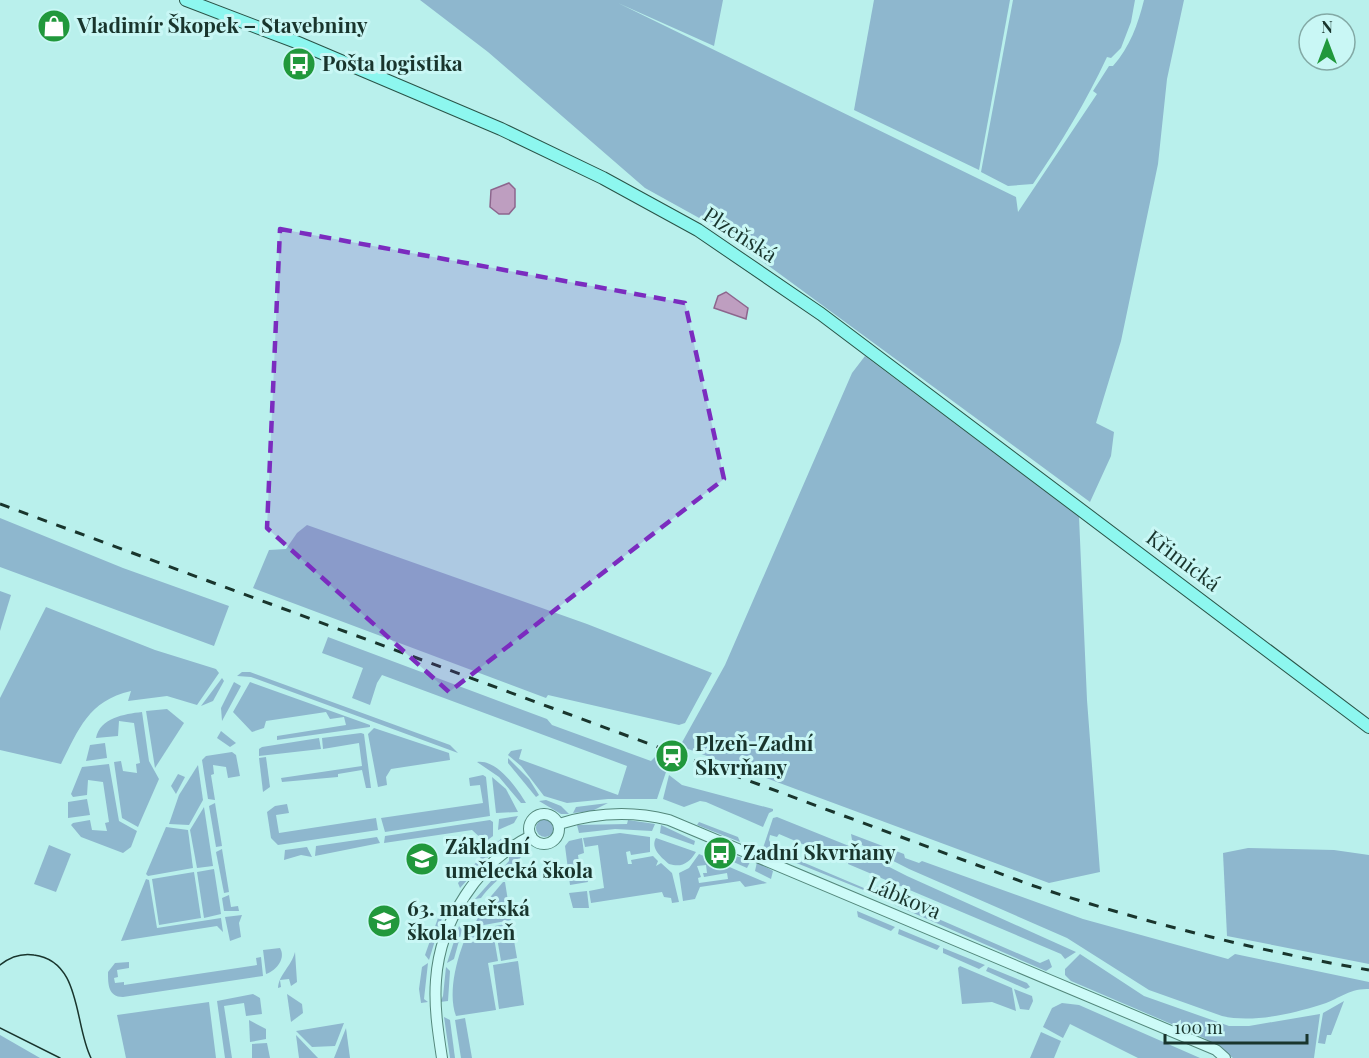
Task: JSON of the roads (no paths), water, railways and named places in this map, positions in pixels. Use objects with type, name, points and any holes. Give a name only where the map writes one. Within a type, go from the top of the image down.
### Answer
[{"type":"main road","name":"Plzeňská","points":[[186,0],[296,42],[462,112],[603,178],[698,230],[812,307],[973,428]]},
{"type":"main road","name":"Křimická","points":[[973,428],[1369,727]]},
{"type":"street","name":"Lábkova","points":[[442,1058],[435,1003],[436,979],[448,928],[474,883],[504,854],[531,836],[530,823],[540,814],[551,815],[559,824],[573,820],[625,814],[669,820],[1216,1050],[1225,1058]]},
{"type":"street","points":[[531,836],[538,843],[549,843],[558,836],[559,824]]},
{"type":"tram line","points":[[0,965],[16,956],[34,955],[50,960],[61,969],[74,996],[91,1058]]},
{"type":"tram line","points":[[0,1028],[60,1058]]},
{"type":"railway","points":[[0,504],[1031,885],[1199,934],[1369,970]]},
{"type":"place","name":"Vladimír Škopek – Stavebniny","points":[[54,26]]},
{"type":"place","name":"Pošta logistika","points":[[299,64]]},
{"type":"place","name":"Plzeň-Zadní Skvrňany","points":[[672,756]]},
{"type":"place","name":"Zadní Skvrňany","points":[[720,853]]},
{"type":"place","name":"Základní umělecká škola","points":[[422,859]]},
{"type":"place","name":"63. mateřská škola Plzeň","points":[[384,921]]}]
